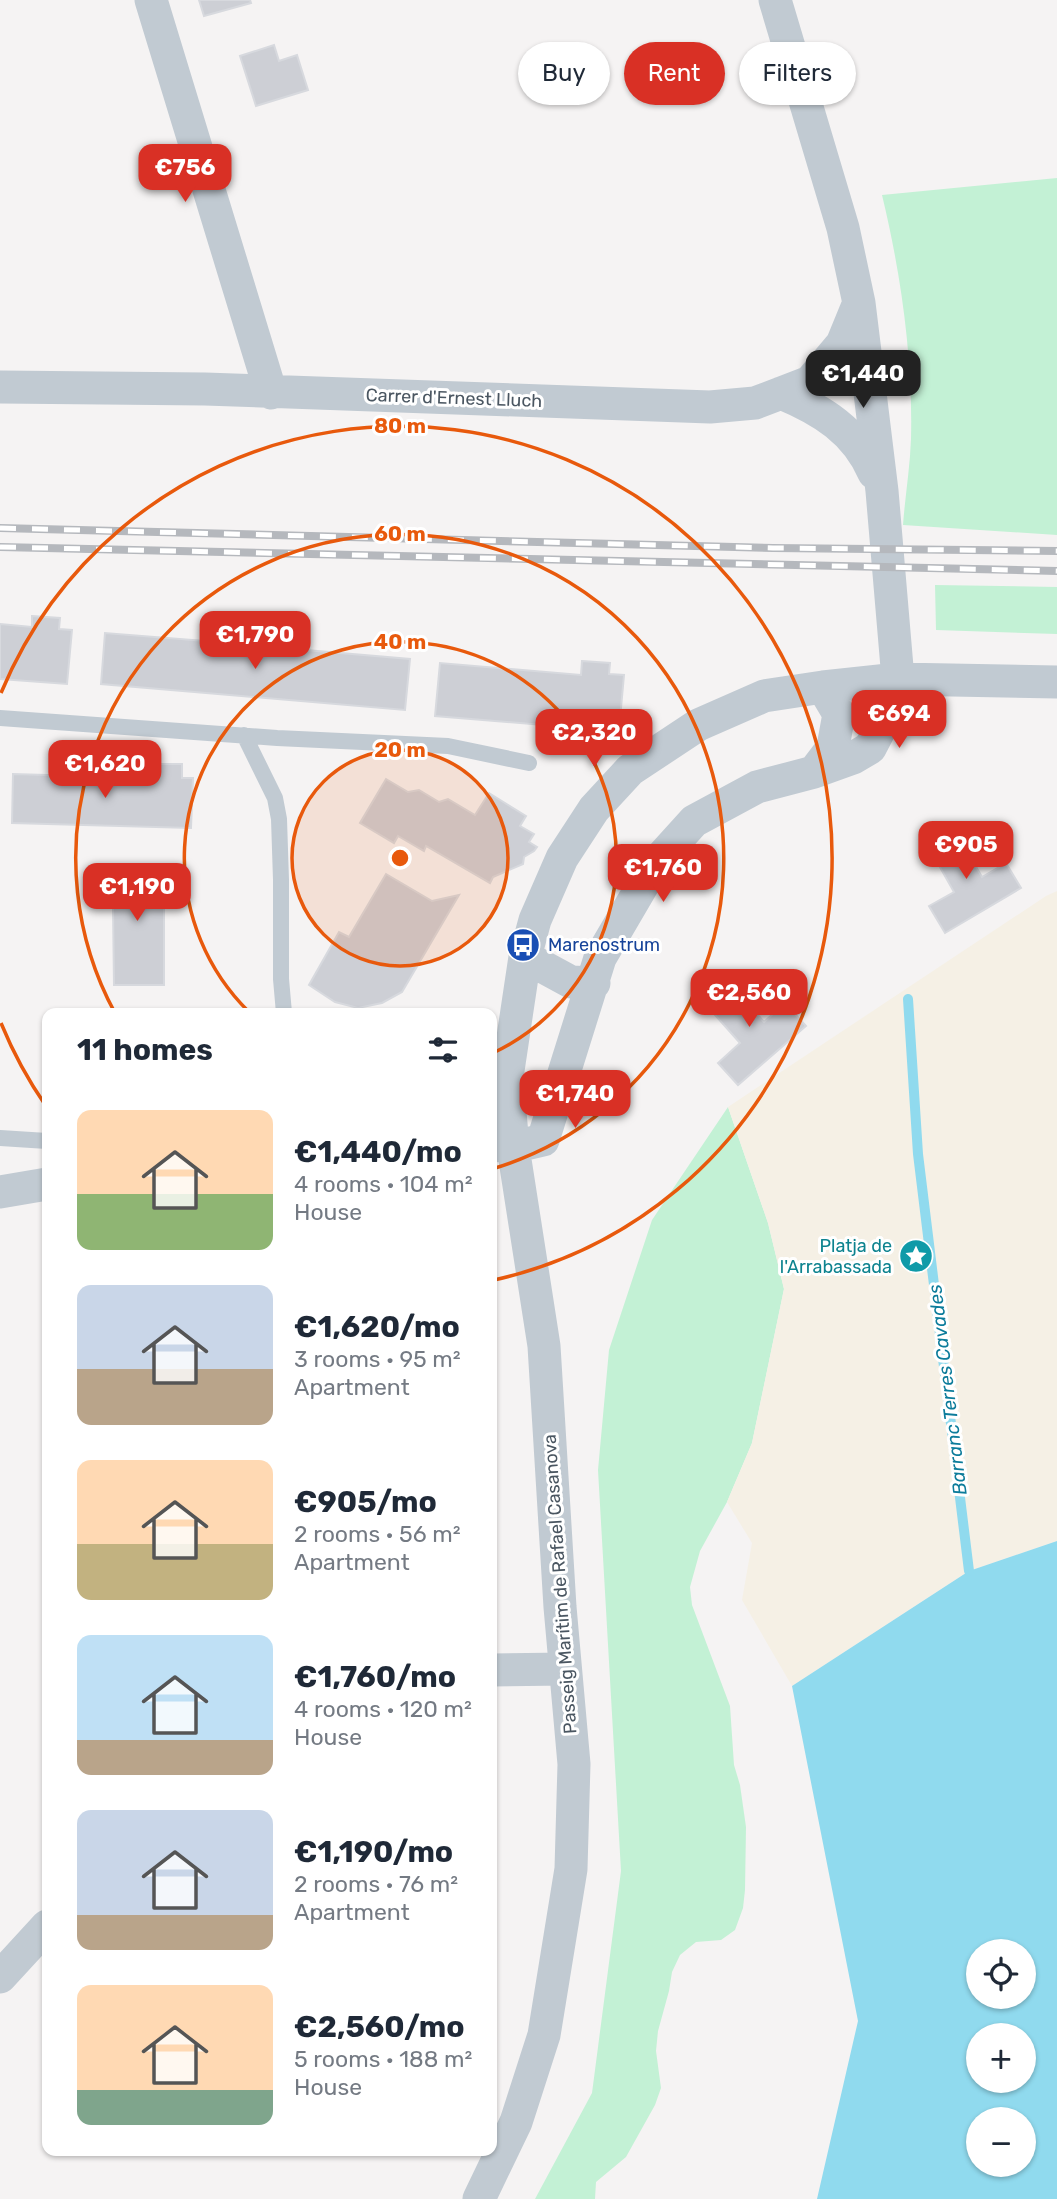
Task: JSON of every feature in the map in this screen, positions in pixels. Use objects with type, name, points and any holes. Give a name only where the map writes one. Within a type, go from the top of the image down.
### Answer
[{"type":"street","points":[[151,0],[271,393]]},
{"type":"street","points":[[775,0],[843,228],[859,303],[882,491],[898,679]]},
{"type":"street","name":"Carrer d'Ernest Lluch","points":[[0,387],[710,407],[755,403],[810,382],[842,344],[859,303]]},
{"type":"street","points":[[781,393],[832,418],[853,437],[871,465],[882,491]]},
{"type":"street","name":"Passeig Marítim de Rafael Casanova","points":[[479,2199],[516,2122],[544,2035],[571,1869],[574,1763],[565,1669],[544,1346],[516,1144],[500,1078],[535,920],[562,858],[594,809],[630,770],[698,725],[764,696],[823,687],[898,679],[1057,682]]},
{"type":"street","name":"Passeig Marítim de Rafael Casanova","points":[[516,1144],[555,1103],[600,958],[655,864],[694,821],[757,787],[814,772],[870,748],[898,679]]},
{"type":"street","points":[[814,772],[833,747],[839,714],[823,687]]},
{"type":"street","points":[[525,957],[571,982],[594,983]]},
{"type":"street","points":[[0,1192],[42,1185]]},
{"type":"street","points":[[497,1670],[565,1669]]},
{"type":"street","points":[[0,1977],[42,1931]]},
{"type":"lane","points":[[0,718],[448,746],[529,762]]},
{"type":"lane","points":[[244,735],[275,798],[279,819],[285,1008]]},
{"type":"lane","points":[[500,1078],[555,1103]]},
{"type":"lane","points":[[0,1138],[42,1142]]},
{"type":"green space","points":[[1057,178],[1057,535],[903,525],[910,461],[910,378],[900,286],[882,195]]},
{"type":"green space","points":[[935,585],[1057,587],[1057,634],[936,630]]},
{"type":"green space","points":[[728,1107],[768,1223],[784,1289],[752,1443],[727,1502],[700,1551],[690,1587],[692,1605],[730,1706],[734,1765],[746,1827],[743,1908],[735,1930],[721,1940],[696,1942],[680,1955],[672,1972],[656,2051],[661,2088],[655,2105],[626,2157],[596,2182],[595,2199],[535,2199],[592,2093],[621,1871],[598,1470],[609,1350],[652,1220]]},
{"type":"sand","name":"Platja de l'Arrabassada","points":[[1057,891],[1057,1541],[969,1571],[792,1686],[742,1600],[752,1543],[727,1502],[752,1443],[784,1289],[768,1223],[728,1107]]},
{"type":"water","points":[[1057,1541],[1057,2199],[817,2199],[858,2021],[792,1686],[969,1571]]},
{"type":"building","points":[[199,0],[250,0],[251,3],[204,16]]},
{"type":"building","points":[[274,45],[279,61],[297,55],[308,90],[256,106],[240,56]]},
{"type":"building","points":[[32,616],[60,618],[59,629],[72,630],[67,684],[0,679],[0,624],[32,627]]},
{"type":"building","points":[[244,632],[272,635],[271,647],[410,659],[405,710],[101,684],[105,633],[243,644]]},
{"type":"building","points":[[582,661],[610,663],[609,674],[624,675],[620,719],[615,731],[435,716],[440,663],[581,675]]},
{"type":"building","points":[[154,764],[182,764],[182,778],[193,778],[191,828],[12,823],[13,774],[153,778]]},
{"type":"building","points":[[386,779],[408,792],[419,790],[439,802],[448,799],[475,815],[489,793],[526,816],[520,826],[534,834],[529,842],[537,847],[524,857],[523,864],[493,877],[490,883],[426,846],[424,851],[398,836],[394,843],[360,823]]},
{"type":"building","points":[[951,824],[982,877],[1006,863],[1021,888],[945,933],[929,906],[954,892],[924,839]]},
{"type":"building","points":[[110,866],[164,866],[164,985],[114,985],[113,907],[100,907],[100,878],[111,878]]},
{"type":"building","points":[[386,874],[432,901],[459,895],[402,992],[382,1003],[358,1008],[335,1002],[309,985],[339,932],[349,937]]},
{"type":"building","points":[[723,975],[764,1022],[785,1003],[806,1026],[738,1085],[718,1063],[740,1043],[699,997]]},
{"type":"waterway","name":"Barranc Terres Cavades","points":[[908,999],[918,1154],[969,1571]]},
{"type":"railway","points":[[0,528],[773,548],[1057,551]]},
{"type":"railway","points":[[0,547],[1057,571]]},
{"type":"place","name":"Marenostrum","points":[[523,945]]},
{"type":"place","name":"Platja de l'Arrabassada","points":[[916,1256]]}]
